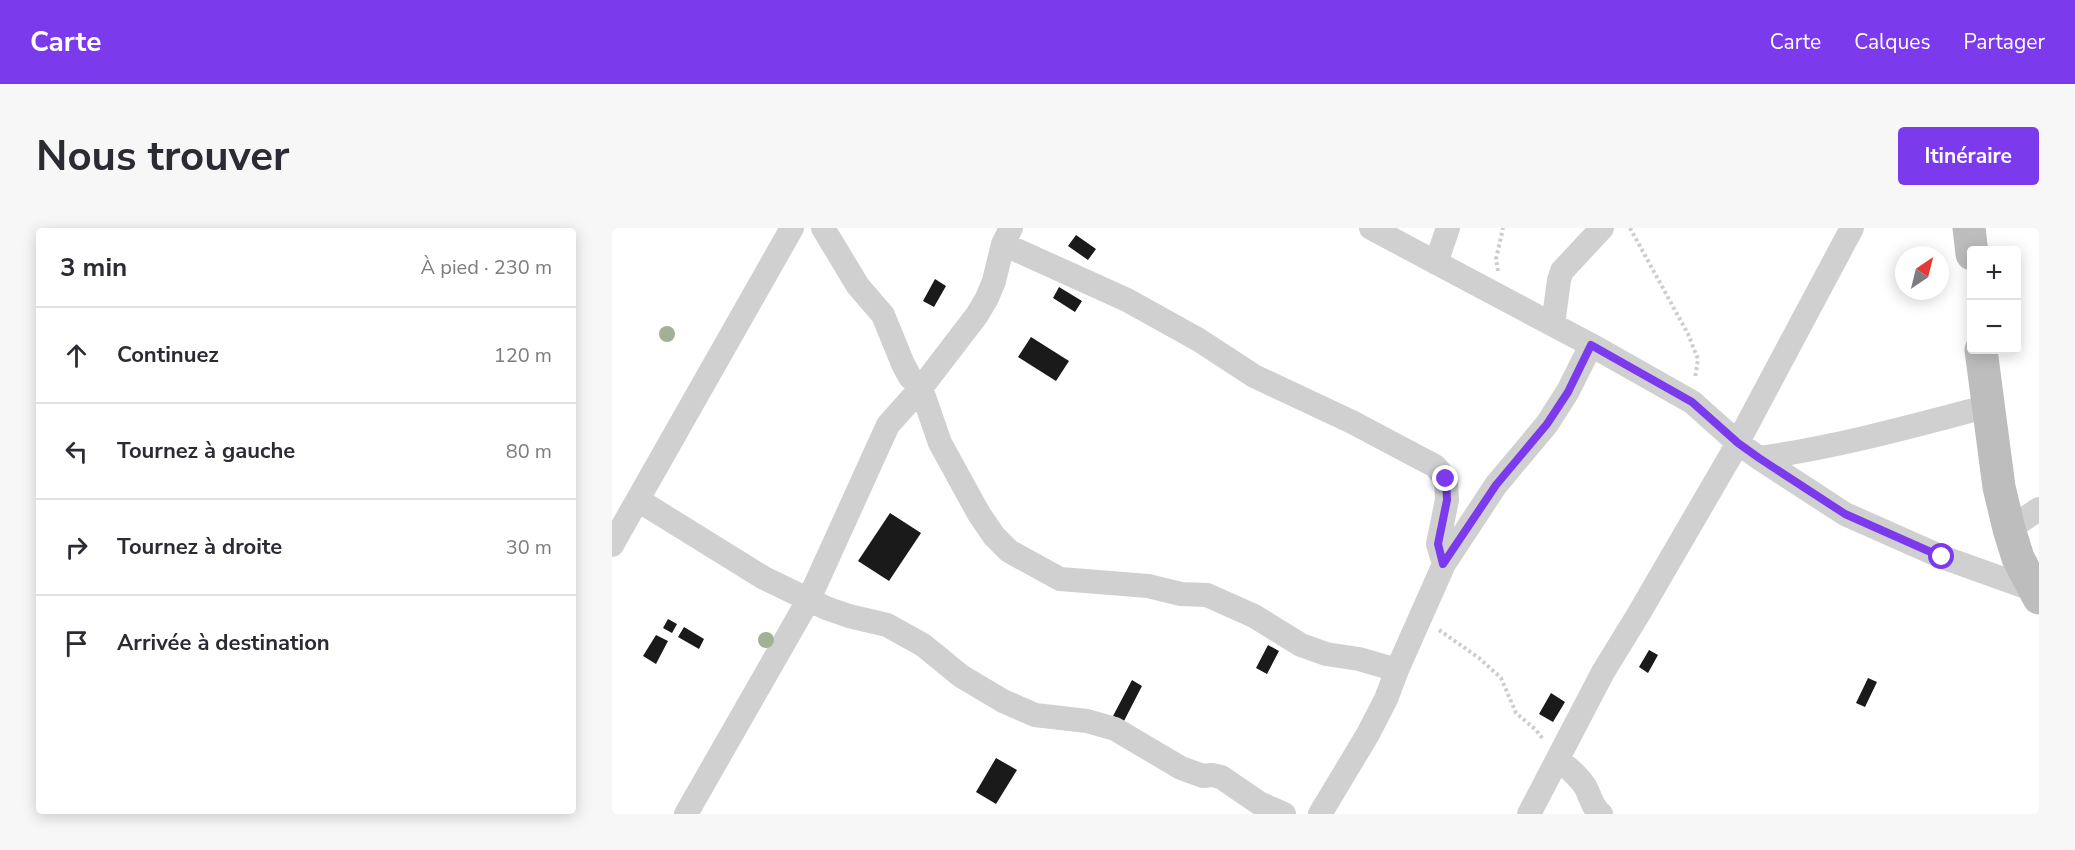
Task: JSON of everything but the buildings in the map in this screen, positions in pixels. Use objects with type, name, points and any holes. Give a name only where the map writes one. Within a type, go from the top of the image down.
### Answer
[{"type":"street","points":[[612,545],[792,228]]},
{"type":"street","points":[[823,228],[858,286],[883,315],[903,364],[910,377],[921,388],[940,443],[979,514],[994,536],[1009,551],[1060,579],[1148,586],[1181,594],[1207,595],[1254,616],[1301,645],[1326,654],[1359,659],[1397,670]]},
{"type":"street","points":[[1371,228],[1591,345],[1692,402],[1738,443],[1845,514],[1942,557],[2037,594]]},
{"type":"street","points":[[1436,263],[1448,228]]},
{"type":"street","points":[[1553,325],[1558,280],[1562,271],[1602,228]]},
{"type":"street","points":[[1529,814],[1603,672],[1738,443],[1852,228]]},
{"type":"street","points":[[1969,228],[1970,246]]},
{"type":"street","points":[[686,814],[809,599],[888,425],[921,388],[977,315],[987,298],[1007,236],[1199,340],[1254,376],[1352,422],[1435,466],[1446,479],[1447,500],[1438,544],[1443,564]]},
{"type":"street","points":[[1320,813],[1386,699],[1443,564],[1496,485],[1547,424],[1568,392],[1591,345]]},
{"type":"street","points":[[1982,354],[1999,487],[2018,558],[2037,594]]},
{"type":"street","points":[[1759,458],[1854,442],[1989,406]]},
{"type":"street","points":[[638,500],[764,578],[849,616],[887,625],[922,645],[962,676],[1004,701],[1035,715],[1087,721],[1115,729],[1181,768],[1203,776],[1221,777],[1259,803],[1284,814]]},
{"type":"street","points":[[2009,529],[2039,509]]},
{"type":"street","points":[[1558,759],[1576,775],[1596,810],[1601,814]]},
{"type":"path","points":[[1501,298],[1496,259],[1503,228]]},
{"type":"path","points":[[1630,228],[1688,334],[1698,359],[1692,402]]},
{"type":"path","points":[[1422,613],[1435,627],[1479,658],[1501,678],[1516,713],[1536,730],[1558,759]]},
{"type":"route","points":[[1446,479],[1447,500],[1438,544],[1443,564],[1496,485],[1547,424],[1568,392],[1591,345],[1692,402],[1738,443],[1845,514],[1942,557]]}]
